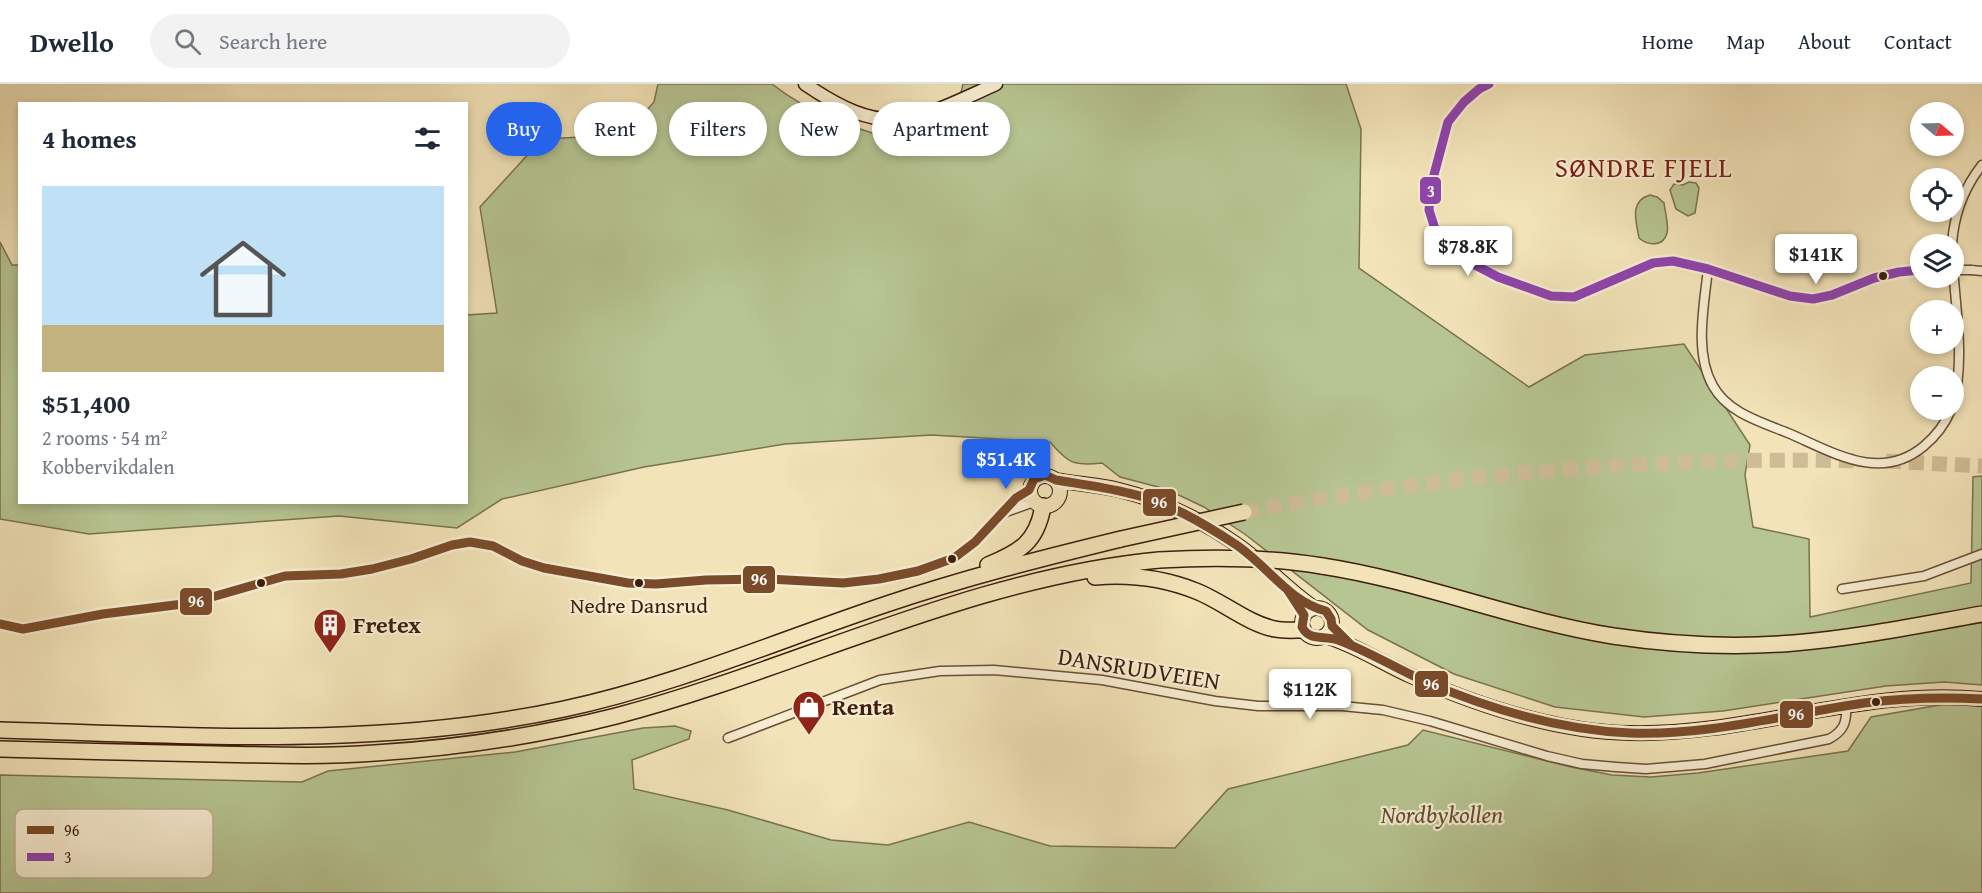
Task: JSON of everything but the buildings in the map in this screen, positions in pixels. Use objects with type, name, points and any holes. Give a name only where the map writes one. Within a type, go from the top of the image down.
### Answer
[{"type":"highway","points":[[888,603],[940,580],[983,567],[1016,552],[1036,533],[1035,499]]},
{"type":"highway","points":[[0,730],[303,737],[373,735],[475,725],[573,707],[678,679],[888,603],[1121,539],[1244,512]]},
{"type":"highway","points":[[0,749],[302,756],[373,753],[478,744],[570,727],[684,697],[898,621],[997,590],[1083,570],[1159,560],[1230,558],[1322,566],[1396,582],[1612,636],[1688,644],[1761,645],[1823,640],[1982,614]]},
{"type":"highway","points":[[997,590],[1092,577],[1154,579],[1195,591],[1270,628],[1282,630],[1307,618]]},
{"type":"main road","points":[[805,84],[852,112],[886,120],[923,116],[996,84]]},
{"type":"main road","points":[[1084,485],[1060,495],[1053,504],[1035,499],[1032,482],[1039,476],[1048,476],[1056,480],[1107,487],[1159,503],[1190,517],[1237,545],[1287,589],[1307,618],[1312,638],[1328,631],[1332,619],[1322,609],[1307,618]]},
{"type":"main road","points":[[1056,480],[1060,487],[1060,495]]},
{"type":"main road","points":[[1328,631],[1397,669],[1449,690],[1525,716],[1592,730],[1629,733],[1688,731],[1846,706],[1931,697],[1982,699]]},
{"type":"street","points":[[1489,84],[1464,102],[1448,123],[1430,197],[1430,218],[1437,235],[1450,252],[1505,280],[1561,298],[1574,297],[1622,274],[1653,263],[1672,261],[1708,269],[1805,299],[1825,297],[1891,274],[1910,271]]},
{"type":"street","points":[[1953,234],[1958,207],[1969,182],[1982,165]]},
{"type":"street","points":[[1708,269],[1701,348],[1704,367],[1713,386],[1724,401],[1746,416],[1844,457],[1879,464],[1906,458],[1916,452],[1935,435],[1945,420]]},
{"type":"street","points":[[1964,269],[1982,271]]},
{"type":"street","points":[[1955,288],[1958,366]]},
{"type":"street","points":[[0,624],[23,629],[104,614],[191,603],[285,576],[341,574],[372,569],[411,559],[452,544],[470,542],[493,546],[522,561],[544,568],[628,583],[656,584],[749,579],[859,582],[900,576],[933,567],[954,558],[975,542],[1016,498],[1035,499]]},
{"type":"street","points":[[1003,513],[1035,499]]},
{"type":"street","points":[[1842,589],[1924,576],[1982,554]]},
{"type":"street","name":"DANSRUDVEIEN","points":[[728,738],[880,680],[940,671],[994,670],[1102,680],[1215,701],[1258,706],[1342,706],[1383,710],[1573,762],[1646,769],[1705,764],[1829,739],[1844,727],[1846,706]]},
{"type":"green space","points":[[658,84],[772,84],[799,102],[779,102],[779,156],[860,156],[860,129],[872,133],[872,156],[1010,156],[1010,102],[959,102],[963,84],[1346,84],[1361,129],[1359,268],[1529,387],[1585,355],[1684,344],[1750,445],[1745,475],[1753,527],[1809,539],[1810,617],[1971,583],[1973,477],[1982,476],[1982,685],[1944,682],[1886,686],[1723,711],[1644,717],[1555,707],[1454,674],[1368,630],[1246,535],[1204,507],[1166,489],[1120,477],[1102,463],[1073,462],[1062,455],[1050,442],[931,435],[785,444],[644,467],[502,499],[457,528],[339,516],[89,534],[0,519],[0,242],[12,265],[18,265],[18,504],[468,504],[468,315],[497,313],[480,207],[526,156],[562,156],[562,138],[574,137],[574,156],[657,156],[657,102],[654,102]]},
{"type":"green space","points":[[1689,182],[1696,183],[1699,188],[1695,213],[1688,216],[1676,209],[1670,190],[1674,184],[1683,185]]},
{"type":"green space","points":[[1650,195],[1664,203],[1667,222],[1665,238],[1654,244],[1639,238],[1636,219],[1636,207],[1643,198]]},
{"type":"green space","name":"Nordbykollen","points":[[1951,703],[1982,705],[1982,893],[0,893],[0,775],[302,782],[328,771],[515,752],[643,728],[675,726],[691,731],[689,739],[632,760],[634,789],[728,810],[831,840],[888,845],[969,822],[1050,846],[1175,848],[1228,789],[1408,745],[1423,730],[1571,767],[1612,775],[1651,777],[1698,773],[1848,751],[1871,717]]},
{"type":"tunnel","points":[[1244,512],[1398,487],[1552,470],[1707,462],[1862,461]]},
{"type":"tunnel","points":[[1886,461],[1982,466]]},
{"type":"transit line","name":"3","points":[[1489,84],[1464,102],[1448,122],[1431,186],[1429,210],[1437,235],[1450,252],[1498,277],[1551,296],[1574,297],[1653,263],[1673,261],[1708,269],[1790,296],[1813,299],[1832,295],[1874,278],[1910,271]]},
{"type":"transit line","name":"96","points":[[0,624],[23,629],[103,614],[191,603],[285,576],[341,574],[372,569],[452,545],[470,542],[493,546],[522,561],[544,568],[628,583],[768,579],[843,583],[879,579],[918,571],[954,558],[975,542],[1016,498],[1029,490],[1034,479],[1045,475],[1056,480],[1110,489],[1156,501],[1197,521],[1246,552],[1301,600],[1326,611],[1332,626],[1351,645]]},
{"type":"transit line","name":"96","points":[[1287,589],[1304,615],[1302,627],[1309,635],[1349,644],[1424,681],[1474,701],[1577,728],[1630,733],[1689,731],[1879,701],[1923,698],[1982,699]]},
{"type":"place","name":"Nedre Dansrud","points":[[639,583]]},
{"type":"place","name":"Fretex","points":[[330,654]]},
{"type":"place","name":"Renta","points":[[809,736]]},
{"type":"district","name":"SØNDRE FJELL","points":[[1644,168]]}]
